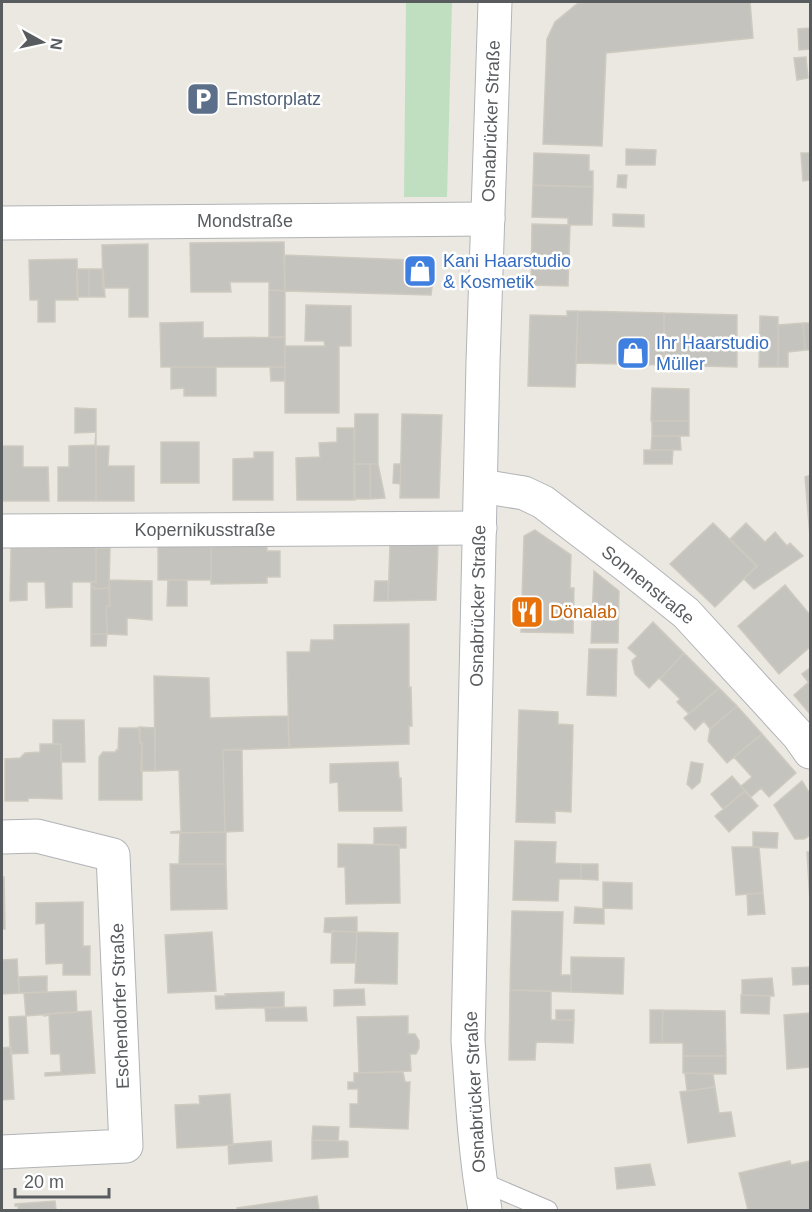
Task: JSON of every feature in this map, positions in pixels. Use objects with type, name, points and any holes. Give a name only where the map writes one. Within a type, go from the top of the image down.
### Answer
[{"type":"street","name":"Osnabrücker Straße","points":[[482,1196],[468,1040],[483,362],[495,2]]},
{"type":"street","name":"Mondstraße","points":[[2,223],[488,219]]},
{"type":"street","name":"Sonnenstraße","points":[[481,486],[524,493],[543,502],[668,598],[686,613],[798,735],[810,752]]},
{"type":"street","name":"Kopernikusstraße","points":[[2,531],[480,528]]},
{"type":"street","name":"Eschendorfer Straße","points":[[2,837],[37,836],[113,855],[126,1146],[2,1152]]},
{"type":"lane","points":[[482,1196],[548,1210]]},
{"type":"green space","points":[[406,2],[452,2],[447,197],[404,197]]},
{"type":"building","points":[[587,2],[750,2],[753,38],[606,53],[602,146],[543,144],[547,39],[555,22],[577,4]]},
{"type":"building","points":[[810,28],[810,49],[799,50],[798,29]]},
{"type":"building","points":[[806,57],[808,78],[797,80],[794,58]]},
{"type":"building","points":[[626,149],[656,150],[655,165],[626,165]]},
{"type":"building","points":[[534,153],[589,155],[589,171],[593,171],[593,187],[533,185]]},
{"type":"building","points":[[801,153],[810,153],[810,180],[803,181]]},
{"type":"building","points":[[618,175],[627,175],[626,188],[617,187]]},
{"type":"building","points":[[533,185],[593,187],[592,225],[568,225],[568,218],[532,217]]},
{"type":"building","points":[[613,214],[644,215],[644,227],[613,226]]},
{"type":"building","points":[[532,224],[570,225],[568,286],[531,285]]},
{"type":"building","points":[[284,242],[285,291],[269,290],[269,282],[230,282],[231,292],[191,292],[190,243]]},
{"type":"building","points":[[148,244],[148,317],[129,317],[129,288],[103,288],[102,245]]},
{"type":"building","points":[[284,255],[435,261],[431,295],[285,291]]},
{"type":"building","points":[[77,259],[78,300],[55,300],[55,322],[38,322],[38,300],[30,300],[29,260]]},
{"type":"building","points":[[77,269],[89,269],[89,297],[77,297]]},
{"type":"building","points":[[89,269],[103,269],[105,297],[89,297]]},
{"type":"building","points":[[269,290],[285,291],[285,337],[269,337]]},
{"type":"building","points":[[306,305],[351,306],[351,346],[339,346],[339,413],[285,413],[285,346],[325,346],[324,341],[305,341]]},
{"type":"building","points":[[567,311],[578,311],[575,387],[528,386],[530,315],[567,316]]},
{"type":"building","points":[[578,311],[664,313],[664,365],[576,363]]},
{"type":"building","points":[[664,313],[737,315],[737,367],[664,365]]},
{"type":"building","points":[[760,316],[778,317],[778,367],[759,367]]},
{"type":"building","points":[[203,322],[203,338],[285,337],[285,367],[161,367],[160,323]]},
{"type":"building","points":[[803,323],[805,350],[788,352],[788,367],[778,367],[778,325]]},
{"type":"building","points":[[803,323],[810,323],[810,350],[805,350]]},
{"type":"building","points":[[171,367],[216,367],[216,396],[184,396],[184,388],[171,389]]},
{"type":"building","points":[[270,367],[285,367],[285,381],[271,381]]},
{"type":"building","points":[[652,388],[689,389],[689,421],[651,421]]},
{"type":"building","points":[[75,408],[96,409],[96,432],[75,433]]},
{"type":"building","points":[[355,414],[378,414],[378,464],[354,464]]},
{"type":"building","points":[[402,414],[442,415],[439,498],[400,498]]},
{"type":"building","points":[[652,421],[689,421],[689,436],[652,436]]},
{"type":"building","points":[[337,428],[354,428],[355,500],[297,500],[296,458],[320,457],[319,443],[337,442]]},
{"type":"building","points":[[96,432],[96,501],[58,501],[58,467],[69,467],[69,446],[95,445]]},
{"type":"building","points":[[652,436],[680,436],[681,450],[651,450]]},
{"type":"building","points":[[161,442],[199,442],[199,483],[161,483]]},
{"type":"building","points":[[2,446],[23,446],[23,467],[48,467],[49,501],[2,501]]},
{"type":"building","points":[[96,446],[109,446],[108,466],[134,466],[134,501],[96,501]]},
{"type":"building","points":[[644,450],[673,450],[672,464],[644,464]]},
{"type":"building","points":[[254,452],[273,452],[273,500],[233,500],[233,459],[254,458]]},
{"type":"building","points":[[354,464],[370,464],[370,499],[354,499]]},
{"type":"building","points":[[370,464],[378,464],[385,498],[370,499]]},
{"type":"building","points":[[394,464],[401,464],[400,484],[393,483]]},
{"type":"building","points":[[810,475],[810,536],[805,477]]},
{"type":"building","points":[[713,523],[757,566],[715,607],[670,564]]},
{"type":"building","points":[[746,523],[765,542],[775,532],[787,546],[790,543],[803,556],[754,589],[744,579],[757,566],[730,539]]},
{"type":"building","points":[[535,530],[571,555],[570,588],[574,588],[573,633],[521,632],[524,536]]},
{"type":"building","points":[[438,544],[436,600],[388,601],[390,545]]},
{"type":"building","points":[[158,546],[211,546],[211,580],[158,580]]},
{"type":"building","points":[[211,546],[267,546],[267,551],[280,551],[280,577],[267,577],[267,583],[211,584]]},
{"type":"building","points":[[96,547],[96,582],[72,582],[72,607],[46,608],[45,582],[27,582],[27,600],[10,601],[11,548]]},
{"type":"building","points":[[96,548],[110,548],[109,588],[94,589],[91,587],[91,582],[96,582]]},
{"type":"building","points":[[594,571],[619,591],[618,643],[591,643]]},
{"type":"building","points":[[109,580],[152,581],[152,620],[127,618],[127,635],[107,634],[106,606],[110,606]]},
{"type":"building","points":[[168,580],[187,580],[187,606],[167,606]]},
{"type":"building","points":[[375,581],[388,581],[388,601],[374,601]]},
{"type":"building","points":[[785,585],[810,615],[810,647],[779,674],[738,626]]},
{"type":"building","points":[[91,587],[94,589],[109,588],[110,606],[106,606],[107,634],[91,634]]},
{"type":"building","points":[[653,622],[684,653],[649,688],[635,674],[632,661],[637,656],[628,648]]},
{"type":"building","points":[[409,624],[409,687],[411,687],[412,726],[409,726],[409,744],[289,748],[287,652],[310,652],[311,640],[334,640],[334,625]]},
{"type":"building","points":[[91,634],[107,634],[106,646],[91,646]]},
{"type":"building","points":[[589,649],[617,649],[616,696],[587,695]]},
{"type":"building","points":[[684,653],[719,688],[689,714],[677,702],[680,699],[660,679]]},
{"type":"building","points":[[810,668],[810,681],[809,683],[802,674]]},
{"type":"building","points":[[154,676],[209,678],[210,718],[288,716],[289,748],[223,750],[225,832],[171,833],[181,831],[179,770],[155,771]]},
{"type":"building","points":[[810,681],[810,714],[794,695]]},
{"type":"building","points":[[719,688],[737,706],[710,729],[704,721],[695,730],[684,718]]},
{"type":"building","points":[[737,706],[762,734],[727,763],[708,741],[710,729]]},
{"type":"building","points":[[519,710],[558,712],[558,724],[573,725],[571,812],[555,811],[555,823],[516,822]]},
{"type":"building","points":[[53,720],[84,720],[85,762],[61,762],[61,744],[53,744]]},
{"type":"building","points":[[139,727],[155,728],[155,771],[141,771],[142,743],[140,743]]},
{"type":"building","points":[[119,728],[140,728],[142,800],[99,800],[99,757],[103,752],[118,750]]},
{"type":"building","points":[[762,734],[796,773],[769,797],[761,788],[751,797],[741,786],[752,777],[734,757]]},
{"type":"building","points":[[40,744],[61,744],[62,799],[28,798],[28,801],[5,801],[5,759],[20,758],[25,753],[40,752]]},
{"type":"building","points":[[223,750],[242,750],[243,831],[225,832]]},
{"type":"building","points":[[398,762],[402,811],[339,811],[338,782],[330,783],[330,764]]},
{"type":"building","points":[[691,762],[703,764],[700,782],[692,789],[687,784]]},
{"type":"building","points":[[732,776],[745,791],[723,809],[711,794]]},
{"type":"building","points":[[802,781],[810,794],[810,835],[804,839],[795,839],[774,805]]},
{"type":"building","points":[[745,791],[758,806],[729,832],[715,816]]},
{"type":"building","points":[[406,827],[406,848],[399,848],[399,845],[374,844],[374,828]]},
{"type":"building","points":[[226,832],[226,864],[179,864],[180,833]]},
{"type":"building","points":[[753,832],[778,833],[777,848],[753,847]]},
{"type":"building","points":[[515,841],[556,842],[555,863],[581,864],[581,879],[559,879],[558,901],[513,900]]},
{"type":"building","points":[[338,844],[399,845],[400,903],[346,904],[345,867],[338,867]]},
{"type":"building","points":[[732,847],[759,847],[763,893],[736,895]]},
{"type":"building","points":[[807,852],[810,852],[810,902]]},
{"type":"building","points":[[170,864],[226,864],[227,909],[171,910]]},
{"type":"building","points":[[581,864],[598,864],[598,880],[581,879]]},
{"type":"building","points":[[2,877],[4,877],[5,929],[2,929]]},
{"type":"building","points":[[603,882],[632,883],[632,909],[603,908]]},
{"type":"building","points":[[763,893],[765,914],[748,915],[747,894]]},
{"type":"building","points":[[83,902],[83,946],[90,946],[90,975],[63,975],[63,963],[46,964],[45,923],[36,924],[36,903]]},
{"type":"building","points":[[575,907],[604,909],[604,924],[574,923]]},
{"type":"building","points":[[512,911],[563,912],[561,975],[571,975],[571,992],[510,990]]},
{"type":"building","points":[[357,917],[357,932],[324,932],[325,918]]},
{"type":"building","points":[[332,931],[357,932],[355,963],[331,963]]},
{"type":"building","points":[[212,932],[216,991],[168,993],[165,935]]},
{"type":"building","points":[[357,932],[398,933],[397,984],[355,983]]},
{"type":"building","points":[[571,957],[624,958],[623,994],[571,992]]},
{"type":"building","points":[[17,959],[19,993],[2,994],[2,960]]},
{"type":"building","points":[[810,967],[810,984],[793,985],[792,968]]},
{"type":"building","points":[[47,976],[47,992],[19,993],[19,977]]},
{"type":"building","points":[[772,978],[774,996],[742,995],[742,980]]},
{"type":"building","points":[[364,989],[365,1005],[334,1006],[334,990]]},
{"type":"building","points":[[510,990],[551,991],[551,1020],[574,1020],[573,1043],[536,1042],[535,1060],[509,1060]]},
{"type":"building","points":[[76,991],[77,1012],[26,1016],[24,993]]},
{"type":"building","points":[[284,992],[284,1007],[216,1009],[215,996]]},
{"type":"building","points":[[741,995],[770,996],[769,1014],[741,1013]]},
{"type":"building","points":[[306,1007],[307,1021],[266,1021],[265,1008]]},
{"type":"building","points":[[556,1010],[574,1010],[574,1020],[556,1020]]},
{"type":"building","points":[[650,1010],[663,1010],[662,1043],[650,1043]]},
{"type":"building","points":[[663,1010],[725,1011],[726,1056],[683,1056],[683,1043],[662,1043]]},
{"type":"building","points":[[91,1011],[95,1073],[45,1076],[45,1073],[61,1072],[60,1054],[51,1054],[49,1015],[44,1016],[44,1014]]},
{"type":"building","points":[[810,1013],[810,1067],[787,1069],[784,1015]]},
{"type":"building","points":[[26,1016],[28,1053],[11,1054],[9,1017]]},
{"type":"building","points":[[408,1016],[408,1034],[415,1034],[419,1041],[416,1054],[410,1054],[411,1071],[359,1073],[357,1017]]},
{"type":"building","points":[[11,1047],[14,1099],[2,1100],[2,1048]]},
{"type":"building","points":[[683,1056],[726,1056],[726,1074],[683,1073]]},
{"type":"building","points":[[403,1072],[405,1082],[410,1082],[408,1129],[350,1127],[350,1104],[358,1104],[358,1089],[348,1089],[348,1082],[354,1082],[354,1073]]},
{"type":"building","points":[[685,1073],[713,1074],[715,1087],[687,1091]]},
{"type":"building","points":[[715,1087],[719,1113],[731,1112],[735,1136],[688,1143],[680,1092]]},
{"type":"building","points":[[230,1094],[233,1145],[177,1148],[175,1105],[200,1104],[199,1096]]},
{"type":"building","points":[[313,1126],[339,1127],[338,1141],[312,1140]]},
{"type":"building","points":[[312,1140],[346,1141],[348,1142],[348,1157],[312,1159]]},
{"type":"building","points":[[271,1141],[272,1161],[229,1164],[228,1145]]},
{"type":"building","points":[[790,1161],[791,1165],[810,1161],[810,1210],[748,1210],[739,1173]]},
{"type":"building","points":[[650,1164],[655,1185],[617,1189],[615,1168]]},
{"type":"building","points":[[317,1196],[319,1210],[237,1210],[237,1208]]},
{"type":"building","points":[[55,1201],[56,1210],[18,1210],[18,1206],[15,1206],[15,1204]]},
{"type":"place","name":"Emstorplatz","points":[[203,99]]},
{"type":"place","name":"Kani Haarstudio & Kosmetik","points":[[420,271]]},
{"type":"place","name":"Ihr Haarstudio Müller","points":[[633,353]]},
{"type":"place","name":"Dönalab","points":[[527,612]]}]
